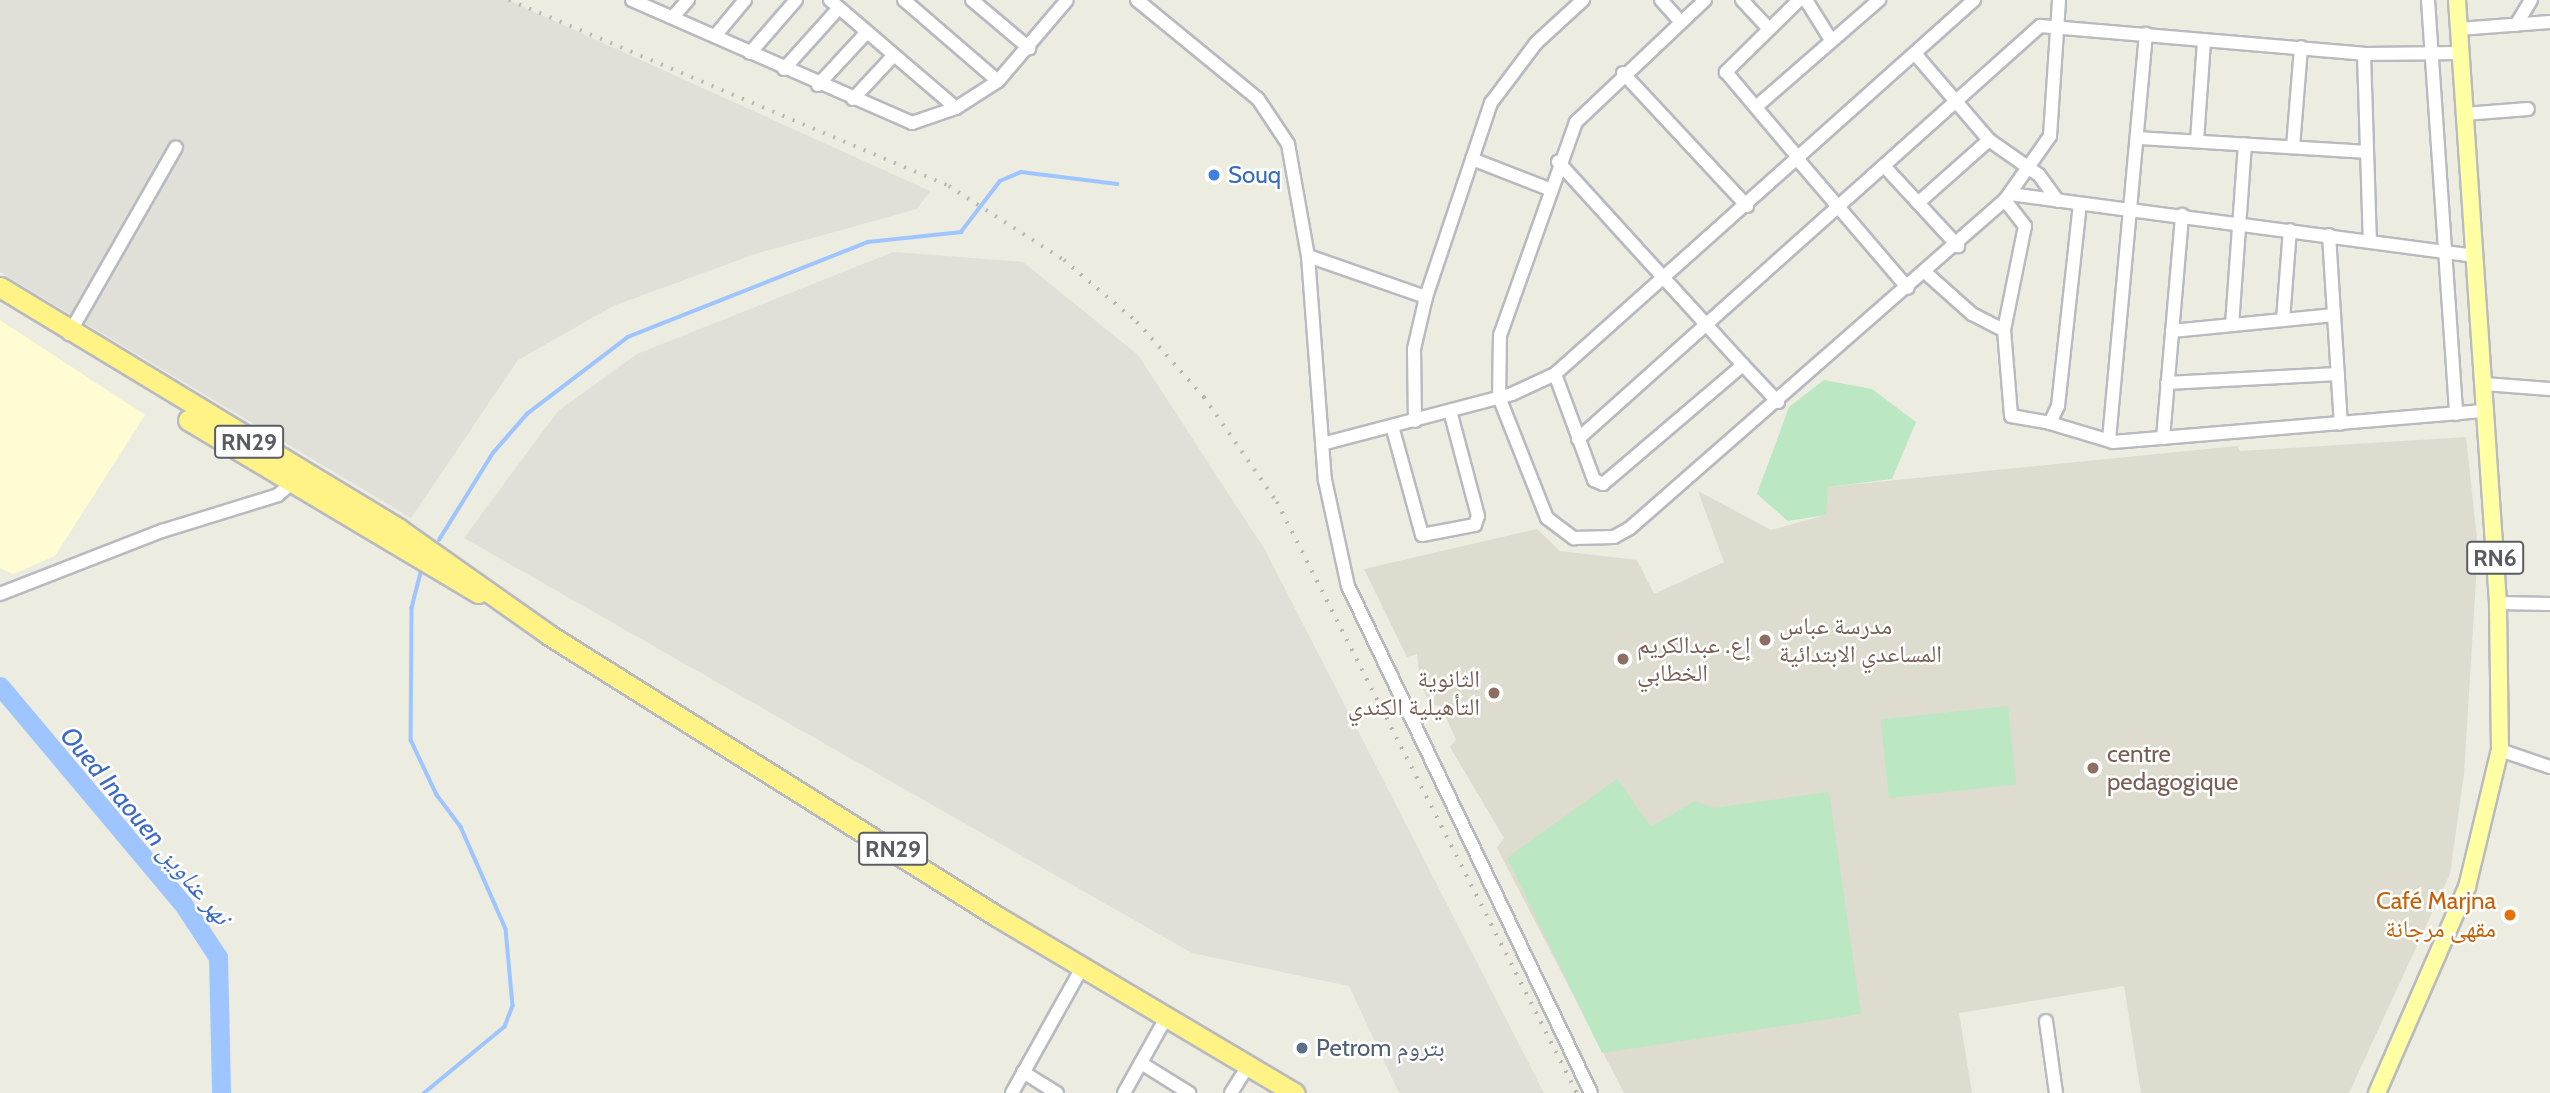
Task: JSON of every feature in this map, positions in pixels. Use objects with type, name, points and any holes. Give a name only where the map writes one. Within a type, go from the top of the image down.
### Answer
[{"type":"highway","name":"RN29","points":[[0,287],[152,390]]},
{"type":"highway","name":"RN29","points":[[0,301],[152,390],[296,480],[399,530],[495,600],[1082,968],[1295,1093]]},
{"type":"main road","name":"RN6","points":[[2377,1093],[2471,875],[2500,750],[2498,603],[2457,0]]},
{"type":"street","points":[[673,17],[688,0]]},
{"type":"street","points":[[715,36],[745,0]]},
{"type":"street","points":[[750,53],[796,0]]},
{"type":"street","points":[[904,0],[998,81]]},
{"type":"street","points":[[972,0],[1029,48]]},
{"type":"street","points":[[1138,0],[1240,83],[1275,122],[1296,170],[1308,256],[1322,444],[1348,586],[1591,1093]]},
{"type":"street","points":[[1415,421],[1414,349],[1426,297],[1472,159],[1505,78],[1583,0]]},
{"type":"street","points":[[1661,0],[1680,22]]},
{"type":"street","points":[[1704,0],[1623,73],[1576,122],[1558,162],[1500,335],[1499,397],[1547,518],[1588,541],[1630,528],[1958,246],[2007,197],[2050,136],[2059,0]]},
{"type":"street","points":[[1742,0],[1767,27]]},
{"type":"street","points":[[1799,0],[1767,27],[1726,72],[1908,288]]},
{"type":"street","points":[[1806,0],[1831,40]]},
{"type":"street","points":[[1756,106],[1879,0]]},
{"type":"street","points":[[2428,0],[2441,251],[2456,414]]},
{"type":"street","points":[[2516,25],[2531,0]]},
{"type":"street","points":[[637,1],[818,85],[912,122],[956,108],[998,81],[1029,48],[1065,1]]},
{"type":"street","points":[[1322,444],[1499,397],[1555,374],[1663,282],[1917,56],[1969,1]]},
{"type":"street","points":[[784,69],[835,4],[956,108]]},
{"type":"street","points":[[2459,29],[2550,22]]},
{"type":"street","points":[[1578,439],[1841,207],[2037,28],[2058,25],[2364,54],[2460,53]]},
{"type":"street","points":[[818,85],[867,32]]},
{"type":"street","points":[[2109,440],[2146,34]]},
{"type":"street","points":[[2197,141],[2204,40]]},
{"type":"street","points":[[2293,147],[2301,47]]},
{"type":"street","points":[[2364,54],[2370,241]]},
{"type":"street","points":[[853,99],[894,55]]},
{"type":"street","points":[[1917,56],[1989,140],[2028,169],[2058,201]]},
{"type":"street","points":[[1623,73],[1747,206]]},
{"type":"street","points":[[2464,114],[2528,108]]},
{"type":"street","points":[[2138,138],[2367,152]]},
{"type":"street","points":[[1918,203],[1989,140]]},
{"type":"street","points":[[2232,325],[2245,144]]},
{"type":"street","points":[[69,334],[177,147]]},
{"type":"street","points":[[1472,159],[1549,189]]},
{"type":"street","points":[[1558,162],[1663,282],[1707,323],[1779,402]]},
{"type":"street","points":[[1885,167],[1958,246]]},
{"type":"street","points":[[2007,197],[2129,208],[2474,256]]},
{"type":"street","points":[[2007,197],[2025,226],[2004,330],[2011,416],[2109,440],[2163,438],[2486,411]]},
{"type":"street","points":[[2050,424],[2058,406],[2080,204]]},
{"type":"street","points":[[2163,438],[2182,215]]},
{"type":"street","points":[[2283,320],[2290,230]]},
{"type":"street","points":[[2329,235],[2342,424]]},
{"type":"street","points":[[1308,256],[1426,297]]},
{"type":"street","points":[[1926,274],[1972,314],[2004,330]]},
{"type":"street","points":[[2172,331],[2334,315]]},
{"type":"street","points":[[1555,374],[1594,480],[1603,484],[1743,365]]},
{"type":"street","points":[[2167,383],[2338,374]]},
{"type":"street","points":[[2484,384],[2550,388]]},
{"type":"street","points":[[1392,426],[1422,535],[1463,528],[1477,523],[1478,516],[1450,411]]},
{"type":"street","points":[[0,594],[296,480]]},
{"type":"street","points":[[2498,603],[2550,604]]},
{"type":"street","points":[[2500,750],[2550,767]]},
{"type":"street","points":[[1012,1093],[1082,968]]},
{"type":"street","points":[[1124,1093],[1167,1016]]},
{"type":"street","points":[[2046,1021],[2056,1093]]},
{"type":"street","points":[[1142,1063],[1180,1091]]},
{"type":"street","points":[[1231,1093],[1249,1064]]},
{"type":"street","points":[[1023,1072],[1058,1093]]},
{"type":"shaded area","points":[[0,0],[508,0],[930,191],[917,209],[758,253],[613,306],[518,360],[411,518],[0,272]]},
{"type":"shaded area","points":[[893,252],[1023,262],[1138,355],[1265,550],[1544,1093],[1399,1093],[1349,986],[1192,953],[464,538],[558,411],[637,354]]},
{"type":"shaded area","points":[[0,320],[145,415],[55,556],[13,574],[0,568]]},
{"type":"shaded area","name":"centre pedagogique","points":[[2466,437],[2478,548],[2464,774],[2450,874],[2349,1093],[2141,1093],[2124,986],[1959,1013],[1972,1093],[1624,1093],[1497,848],[1504,838],[1450,747],[1456,740],[1441,706],[1430,704],[1420,682],[1417,654],[1407,657],[1364,569],[1537,529],[1560,551],[1637,560],[1654,594],[1724,562],[1698,491],[1771,530],[1826,515],[1827,487],[2237,446],[2240,451]]},
{"type":"green space","points":[[1824,380],[1872,389],[1916,422],[1892,479],[1828,487],[1826,515],[1788,521],[1757,494],[1789,407]]},
{"type":"green space","points":[[2008,706],[2016,785],[1889,798],[1881,719]]},
{"type":"green space","points":[[1617,779],[1651,827],[1695,801],[1714,808],[1829,792],[1861,1014],[1602,1053],[1507,858]]},
{"type":"waterway","points":[[439,540],[493,453],[527,414],[628,337],[868,242],[961,232],[1000,181],[1021,172],[1117,184]]},
{"type":"waterway","points":[[422,569],[412,608],[411,740],[437,795],[461,827],[506,929],[513,1006],[505,1027],[425,1093]]},
{"type":"waterway","name":"Oued Inaouen نهر عناوين","points":[[0,686],[183,904],[218,957],[221,1093]]},
{"type":"railway","points":[[509,0],[949,186],[1064,260],[1137,322],[1204,397],[1277,502],[1577,1093]]},
{"type":"place","name":"Souq","points":[[1214,175]]},
{"type":"place","name":"مدرسة عباس المساعدي الابتدائية","points":[[1765,640]]},
{"type":"place","name":"إع. عبدالكريم الخطابي","points":[[1623,659]]},
{"type":"place","name":"الثانوية التأهيلية الكندي","points":[[1494,693]]},
{"type":"place","name":"centre pedagogique","points":[[2093,768]]},
{"type":"place","name":"Café Marjna مقهى مرجانة","points":[[2510,915]]},
{"type":"place","name":"Petrom بتروم","points":[[1302,1048]]}]
